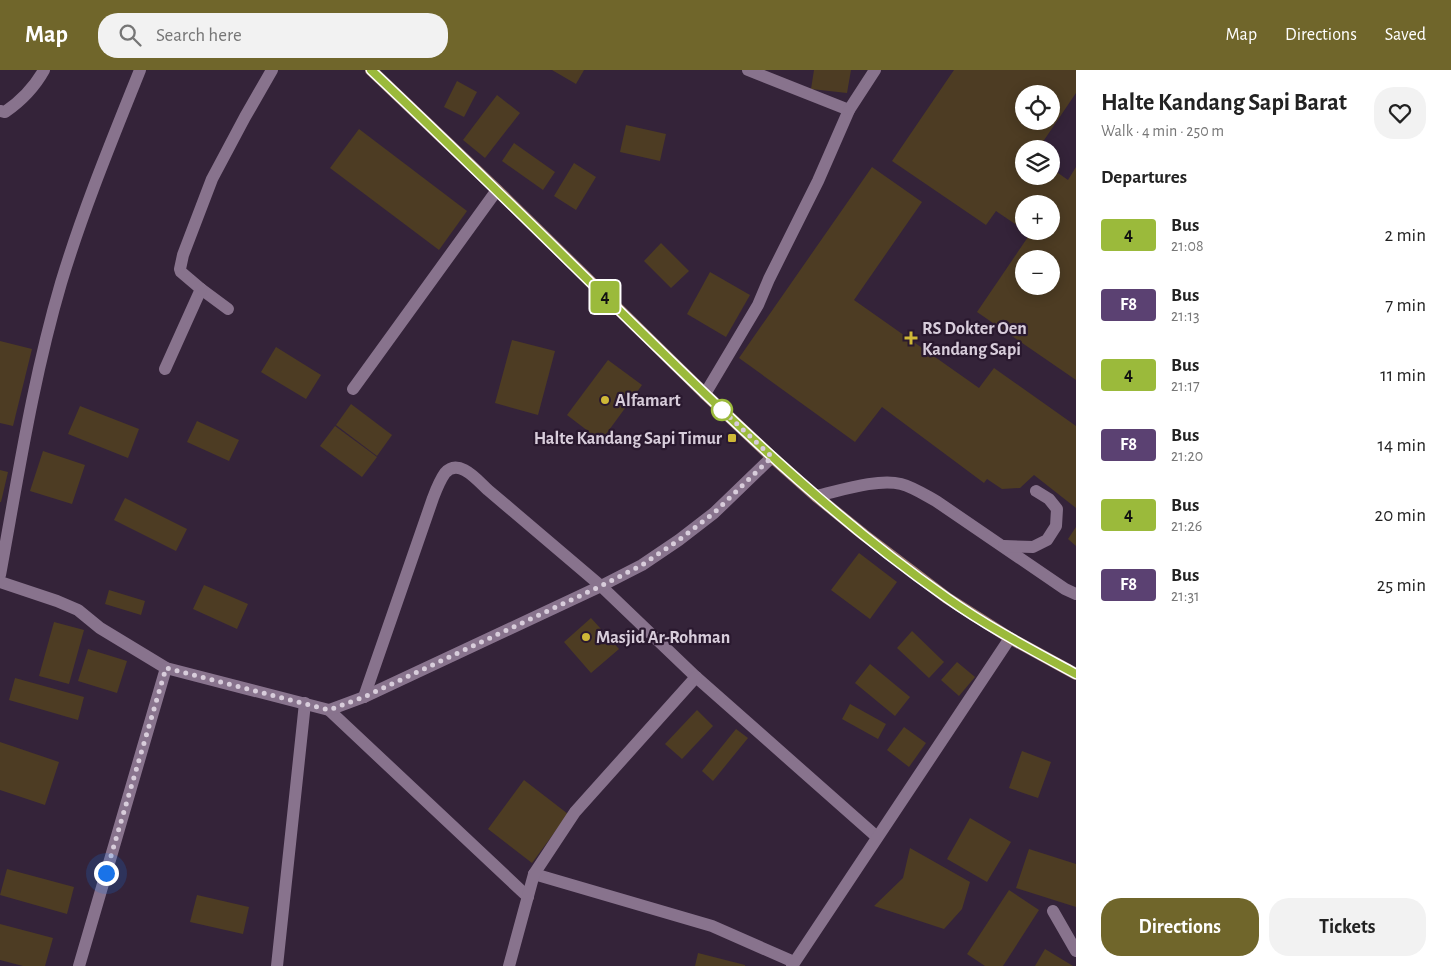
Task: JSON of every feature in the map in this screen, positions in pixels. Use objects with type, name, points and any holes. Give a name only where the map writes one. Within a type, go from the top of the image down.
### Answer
[{"type":"main road","points":[[371,70],[497,190],[705,394],[816,496],[947,598],[1010,638],[1076,674]]},
{"type":"street","points":[[0,111],[5,112],[17,104],[37,82],[44,70]]},
{"type":"street","points":[[0,575],[38,369],[61,284],[85,210],[140,70]]},
{"type":"street","points":[[228,309],[201,289],[180,269],[183,255],[212,179],[272,70]]},
{"type":"street","points":[[748,70],[849,110]]},
{"type":"street","points":[[705,394],[758,305],[769,279],[818,182],[849,110],[875,70]]},
{"type":"street","points":[[354,389],[497,190]]},
{"type":"street","points":[[165,370],[201,289]]},
{"type":"street","points":[[329,710],[364,697],[642,565],[714,513],[772,457]]},
{"type":"street","points":[[364,697],[432,498],[447,471],[459,468],[472,474],[488,490],[601,586],[696,677],[877,836]]},
{"type":"street","points":[[816,496],[858,486],[883,483],[900,484],[936,501],[1065,589],[1076,594]]},
{"type":"street","points":[[1002,545],[1033,547],[1047,540],[1056,526],[1056,509],[1049,499],[1036,491]]},
{"type":"street","points":[[0,582],[78,610],[100,628],[166,668],[329,710],[528,897]]},
{"type":"street","points":[[534,874],[712,926],[793,964],[1010,638]]},
{"type":"street","points":[[79,966],[166,668]]},
{"type":"street","points":[[509,966],[534,874],[575,812],[696,677]]},
{"type":"street","points":[[277,966],[305,703]]},
{"type":"street","points":[[1053,911],[1076,951]]},
{"type":"building","points":[[552,70],[584,70],[576,84]]},
{"type":"building","points":[[814,70],[851,70],[847,93],[811,89]]},
{"type":"building","points":[[954,70],[1076,70],[1076,93],[1060,117],[1060,85],[1015,85],[1015,130],[1051,130],[1044,140],[1015,140],[1015,185],[1060,185],[1060,174],[1068,180],[1076,167],[1076,380],[977,312],[1015,256],[1015,295],[1060,295],[1060,250],[1019,250],[1026,240],[1060,240],[1060,195],[1015,195],[1015,224],[996,211],[986,225],[892,161]]},
{"type":"building","points":[[457,81],[477,92],[464,117],[444,107]]},
{"type":"building","points":[[497,95],[520,113],[485,158],[463,140]]},
{"type":"building","points":[[626,125],[666,134],[660,161],[620,152]]},
{"type":"building","points":[[359,129],[467,211],[439,250],[330,168]]},
{"type":"building","points":[[514,143],[555,172],[543,190],[502,161]]},
{"type":"building","points":[[574,163],[596,177],[576,210],[554,196]]},
{"type":"building","points":[[872,167],[922,202],[854,300],[979,388],[994,368],[1076,426],[1076,508],[1034,475],[1020,488],[1002,489],[987,479],[984,483],[882,407],[855,442],[739,358]]},
{"type":"building","points":[[661,243],[689,271],[671,288],[644,261]]},
{"type":"building","points":[[710,272],[750,295],[726,337],[687,314]]},
{"type":"building","points":[[512,340],[555,351],[538,415],[495,403]]},
{"type":"building","points":[[0,341],[32,349],[13,426],[0,423]]},
{"type":"building","points":[[276,347],[321,375],[306,399],[261,372]]},
{"type":"building","name":"Alfamart","points":[[608,360],[642,385],[601,441],[567,415]]},
{"type":"building","points":[[351,404],[392,435],[377,456],[336,425]]},
{"type":"building","points":[[80,406],[139,429],[128,458],[68,434]]},
{"type":"building","points":[[197,421],[239,440],[229,461],[187,442]]},
{"type":"building","points":[[335,426],[377,457],[362,477],[320,446]]},
{"type":"building","points":[[43,451],[85,465],[72,504],[30,491]]},
{"type":"building","points":[[0,470],[8,472],[1,502],[0,502]]},
{"type":"building","points":[[125,498],[187,529],[176,551],[114,520]]},
{"type":"building","points":[[1076,527],[1076,546],[1068,539]]},
{"type":"building","points":[[859,553],[897,582],[870,619],[831,590]]},
{"type":"building","points":[[204,585],[248,604],[237,629],[193,609]]},
{"type":"building","points":[[109,590],[145,601],[141,615],[105,604]]},
{"type":"building","points":[[591,618],[619,649],[591,673],[564,642]]},
{"type":"building","points":[[54,622],[84,630],[69,684],[39,676]]},
{"type":"building","points":[[912,631],[944,662],[929,678],[897,648]]},
{"type":"building","points":[[88,649],[127,661],[117,693],[78,681]]},
{"type":"building","points":[[957,662],[975,677],[959,696],[941,680]]},
{"type":"building","points":[[870,664],[910,697],[895,716],[855,683]]},
{"type":"building","points":[[15,678],[84,697],[78,720],[9,700]]},
{"type":"building","points":[[850,704],[886,724],[878,739],[842,719]]},
{"type":"building","points":[[697,710],[713,726],[682,759],[665,744]]},
{"type":"building","points":[[904,727],[926,743],[909,767],[887,750]]},
{"type":"building","points":[[736,729],[748,738],[713,781],[702,771]]},
{"type":"building","points":[[0,742],[59,762],[45,805],[0,790]]},
{"type":"building","points":[[1022,751],[1051,762],[1038,798],[1009,788]]},
{"type":"building","points":[[524,780],[568,814],[532,863],[488,829]]},
{"type":"building","points":[[970,818],[1011,842],[987,882],[947,859]]},
{"type":"building","points":[[910,848],[970,882],[962,909],[944,929],[874,906],[903,878]]},
{"type":"building","points":[[1029,849],[1076,864],[1076,907],[1016,888]]},
{"type":"building","points":[[7,869],[74,887],[67,914],[0,895]]},
{"type":"building","points":[[1009,890],[1039,910],[1003,966],[985,966],[967,954]]},
{"type":"building","points":[[197,895],[249,907],[243,934],[190,922]]},
{"type":"building","points":[[0,924],[53,938],[45,966],[23,966],[0,960]]},
{"type":"building","points":[[1045,949],[1073,966],[1035,966]]},
{"type":"building","points":[[698,953],[745,965],[745,966],[695,966]]},
{"type":"bus line","name":"4","points":[[371,70],[497,190],[705,394],[816,496],[947,598],[1010,638],[1076,674]]},
{"type":"place","name":"RS Dokter Oen Kandang Sapi","points":[[911,338]]},
{"type":"place","name":"Alfamart","points":[[605,400]]},
{"type":"place","name":"Halte Kandang Sapi Timur","points":[[732,438]]},
{"type":"place","name":"Masjid Ar-Rohman","points":[[586,637]]},
{"type":"route","points":[[106,873],[166,668],[329,710],[364,697],[642,565],[714,513],[772,457],[718,406],[722,410]]}]
